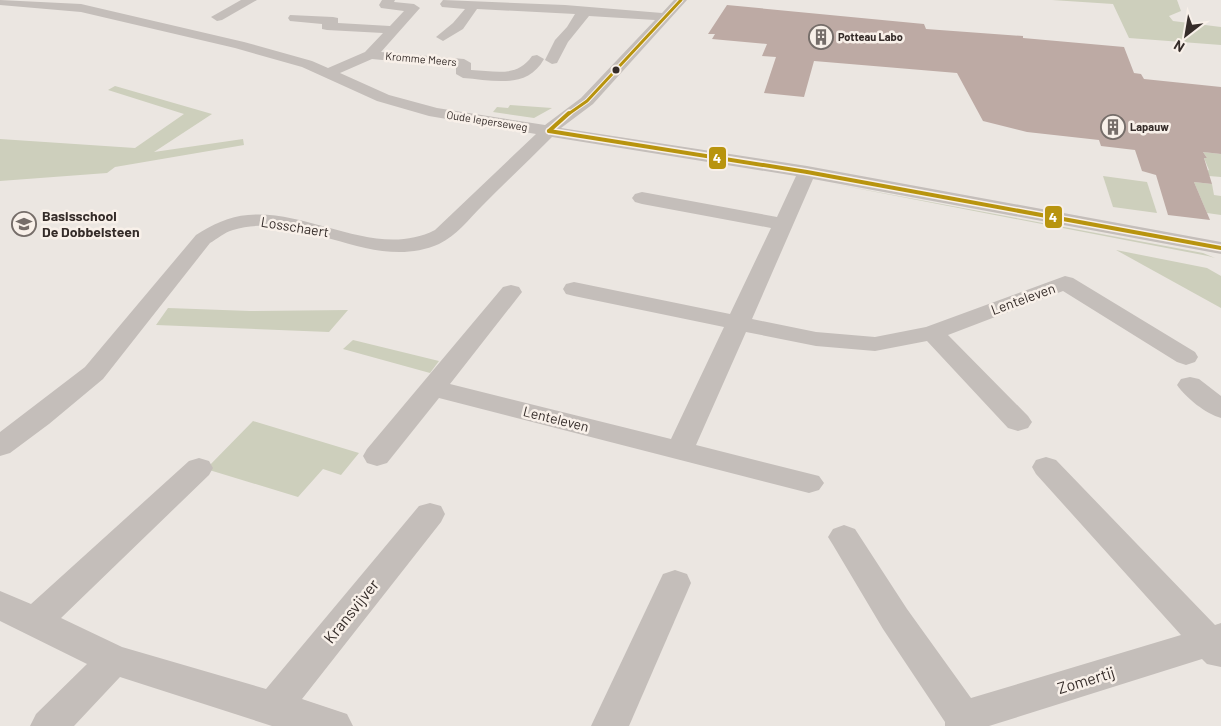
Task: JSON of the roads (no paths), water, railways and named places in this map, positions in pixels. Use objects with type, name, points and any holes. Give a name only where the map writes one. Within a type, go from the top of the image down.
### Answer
[{"type":"street","points":[[81,8],[96,0]]},
{"type":"street","points":[[217,17],[251,0]]},
{"type":"street","points":[[328,73],[370,55],[414,8],[385,5],[389,0]]},
{"type":"street","points":[[450,0],[446,4],[565,9],[666,17]]},
{"type":"street","points":[[618,14],[622,3],[627,0]]},
{"type":"street","name":"Losschaert","points":[[0,446],[39,418],[94,373],[210,232],[234,223],[281,222],[401,246],[428,241],[442,234],[561,118],[587,101],[681,0]]},
{"type":"street","name":"Oude Ieperseweg","points":[[0,1],[81,8],[280,55],[328,73],[383,98],[410,107],[442,114],[807,172],[1221,248]]},
{"type":"street","points":[[442,37],[458,26],[474,5]]},
{"type":"street","points":[[552,60],[562,40],[574,30],[577,20],[585,12]]},
{"type":"street","points":[[295,18],[333,21],[327,26],[394,30]]},
{"type":"street","name":"Kromme Meers","points":[[370,55],[464,63],[462,74],[515,83],[533,66],[537,59]]},
{"type":"street","points":[[680,450],[807,172]]},
{"type":"street","points":[[642,198],[783,224]]},
{"type":"street","name":"Lenteleven","points":[[574,289],[737,323],[847,343],[875,344],[932,333],[1065,283],[1186,357]]},
{"type":"street","points":[[377,456],[511,292]]},
{"type":"street","points":[[932,333],[1018,422]]},
{"type":"street","points":[[1190,385],[1221,410]]},
{"type":"street","name":"Lenteleven","points":[[433,388],[809,483]]},
{"type":"street","name":"Zomertij","points":[[844,537],[963,722],[1217,645],[1046,467]]},
{"type":"street","points":[[35,622],[199,468]]},
{"type":"street","name":"Kransvijver","points":[[272,709],[430,514]]},
{"type":"street","points":[[610,726],[675,583]]},
{"type":"street","points":[[0,605],[114,660],[318,724]]},
{"type":"street","points":[[49,726],[114,660]]},
{"type":"place","name":"Potteau Labo","points":[[821,37]]},
{"type":"place","name":"Lapauw","points":[[1113,127]]},
{"type":"place","name":"Basisschool De Dobbelsteen","points":[[24,224]]}]
